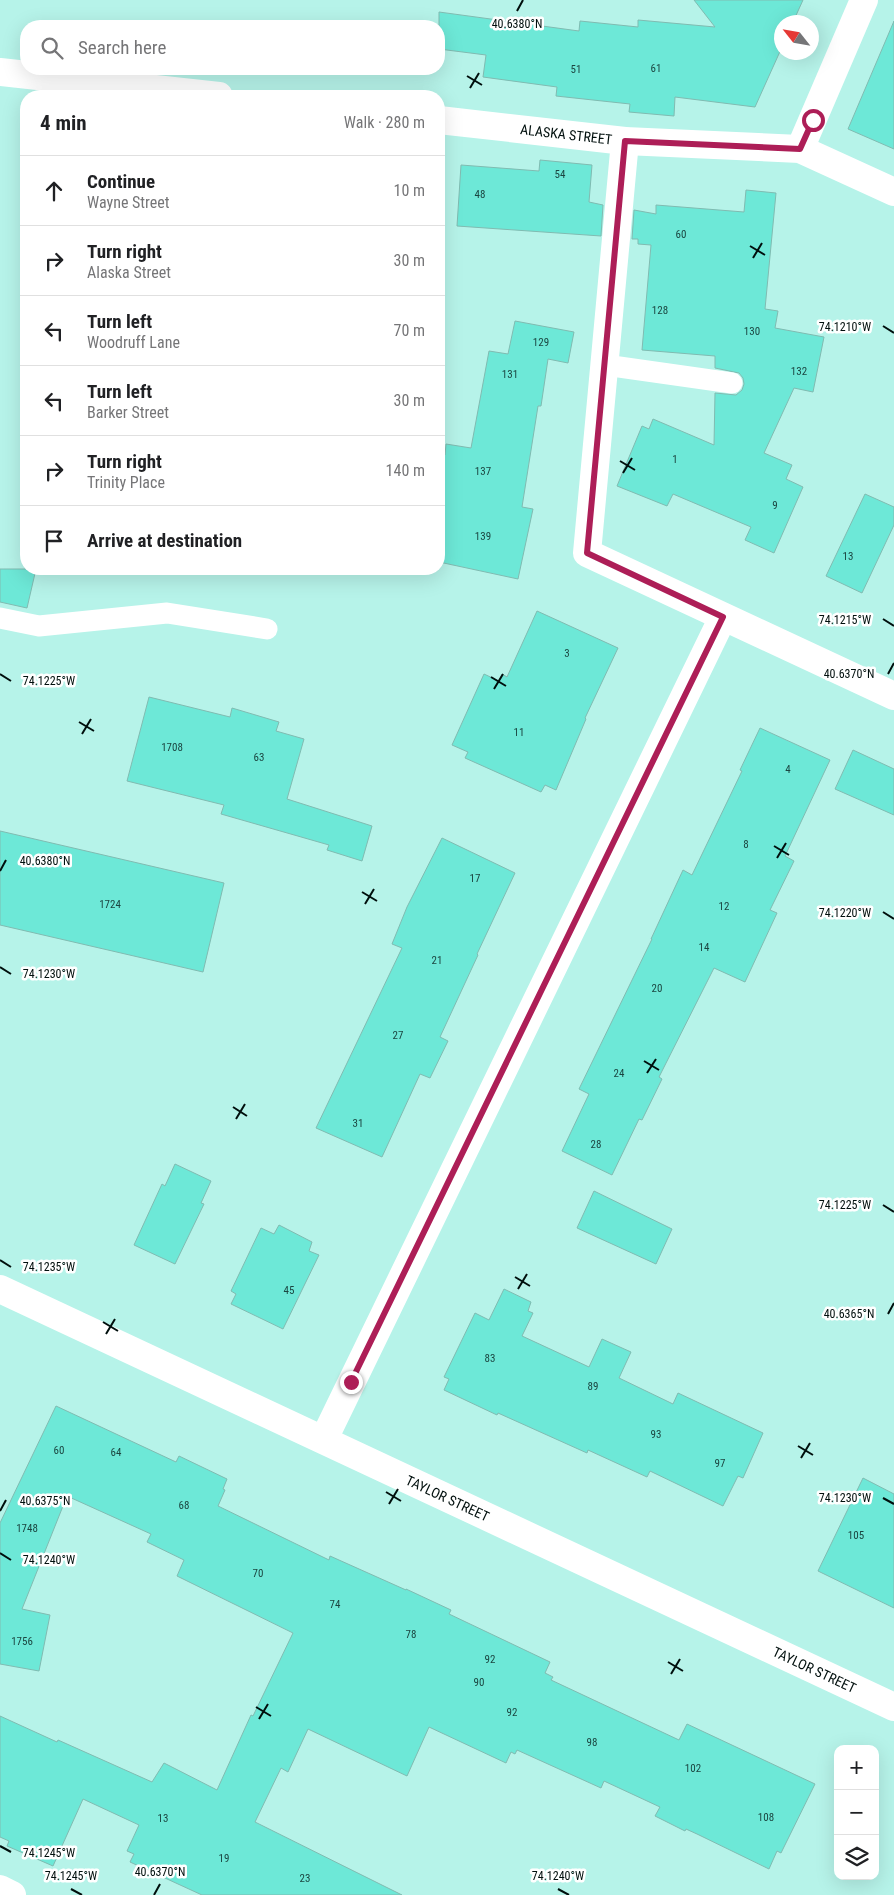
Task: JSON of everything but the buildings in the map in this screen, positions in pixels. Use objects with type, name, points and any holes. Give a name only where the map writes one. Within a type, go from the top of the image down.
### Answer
[{"type":"street","points":[[800,149],[864,0]]},
{"type":"street","points":[[0,72],[20,74]]},
{"type":"street","points":[[27,75],[164,90]]},
{"type":"street","name":"ALASKA STREET","points":[[445,121],[625,141],[800,149],[894,192]]},
{"type":"street","points":[[625,141],[587,553],[894,696]]},
{"type":"street","points":[[324,1439],[723,617]]},
{"type":"street","name":"TAYLOR STREET","points":[[0,1289],[894,1707]]},
{"type":"street","points":[[0,1889],[12,1895]]},
{"type":"lane","points":[[605,366],[732,383]]},
{"type":"lane","points":[[0,618],[39,626],[168,613],[267,630]]},
{"type":"route","points":[[351,1382],[723,617],[587,553],[625,141],[800,149],[813,120]]}]
